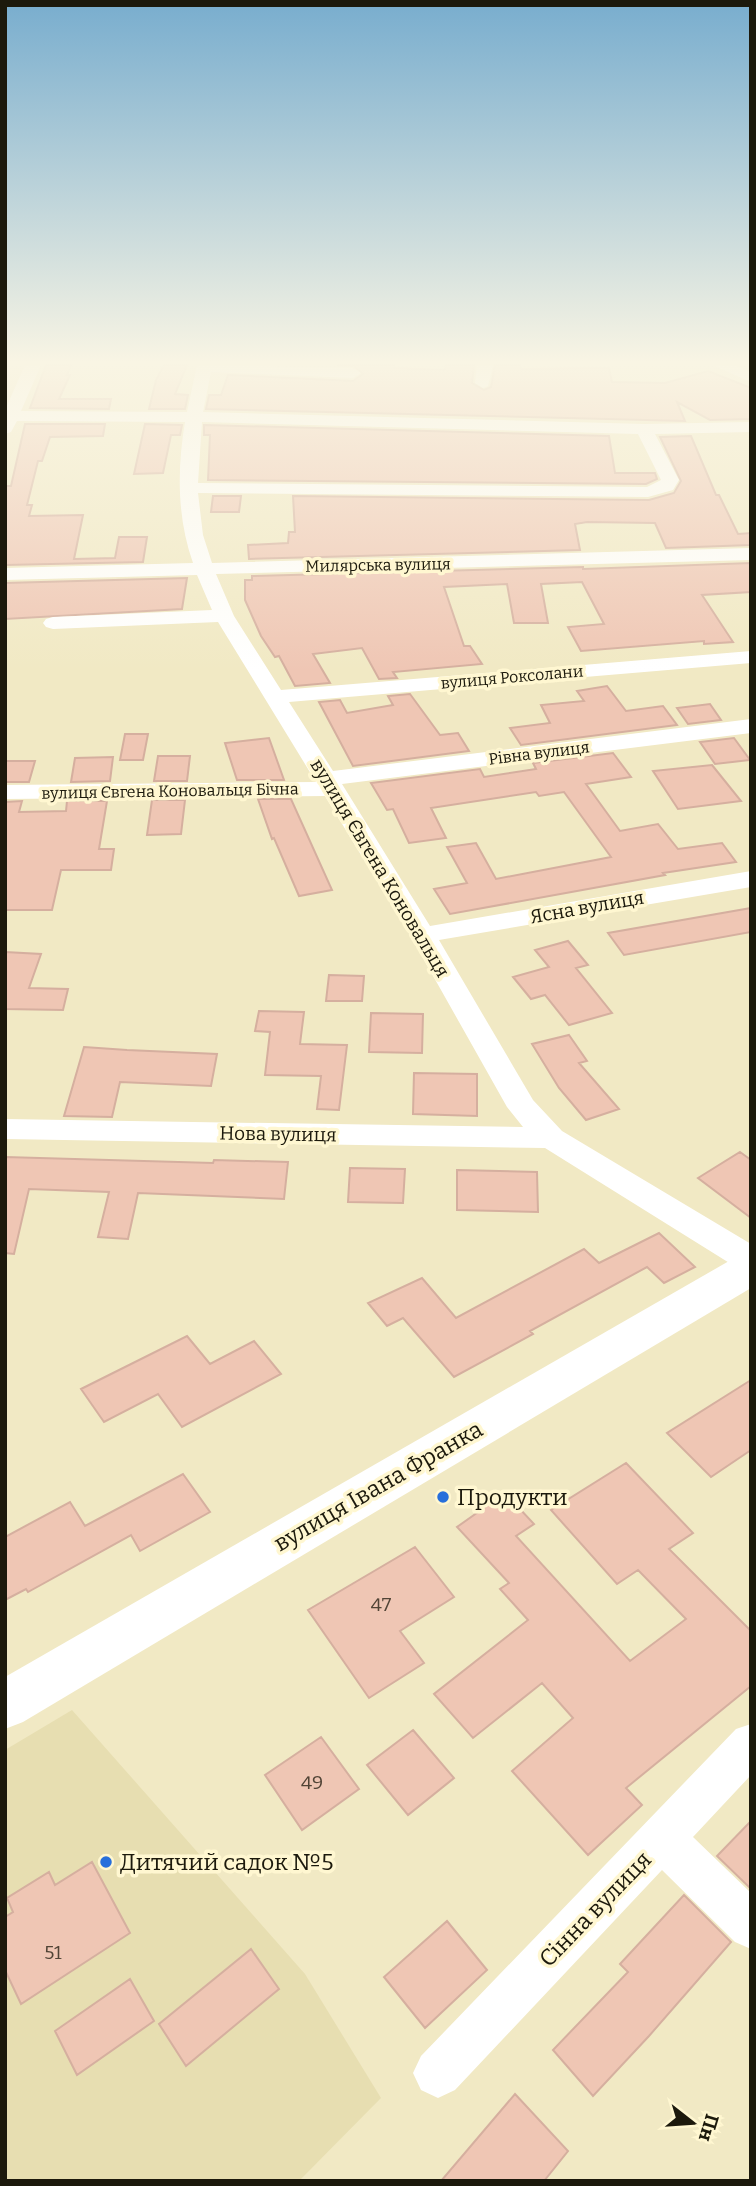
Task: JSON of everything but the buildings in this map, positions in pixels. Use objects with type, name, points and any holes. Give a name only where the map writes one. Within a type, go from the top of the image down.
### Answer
[{"type":"main road","name":"вулиця Івана Франка","points":[[5,1705],[751,1268]]},
{"type":"street","name":"вулиця Євгена Коновальця","points":[[190,467],[189,488],[194,537],[204,570],[224,616],[423,935],[522,1107],[551,1138],[751,1260]]},
{"type":"street","points":[[189,488],[648,492],[667,486],[670,480],[663,467]]},
{"type":"street","name":"Милярська вулиця","points":[[5,574],[751,554]]},
{"type":"street","points":[[52,623],[224,616]]},
{"type":"street","name":"вулиця Роксолани","points":[[273,697],[751,657]]},
{"type":"street","name":"Рівна вулиця","points":[[330,784],[751,726]]},
{"type":"street","name":"вулиця Євгена Коновальця Бічна","points":[[5,792],[330,784]]},
{"type":"street","name":"Ясна вулиця","points":[[423,935],[751,879]]},
{"type":"street","name":"Нова вулиця","points":[[5,1129],[551,1138]]},
{"type":"street","name":"Сінна вулиця","points":[[438,2073],[751,1744]]},
{"type":"street","points":[[662,1838],[751,1926]]},
{"type":"shaded area","name":"Дитячий садок №5","points":[[72,1710],[305,1974],[381,2098],[299,2181],[5,2181],[5,1750]]},
{"type":"place","name":"Продукти","points":[[443,1497]]},
{"type":"place","name":"Дитячий садок №5","points":[[106,1862]]}]
